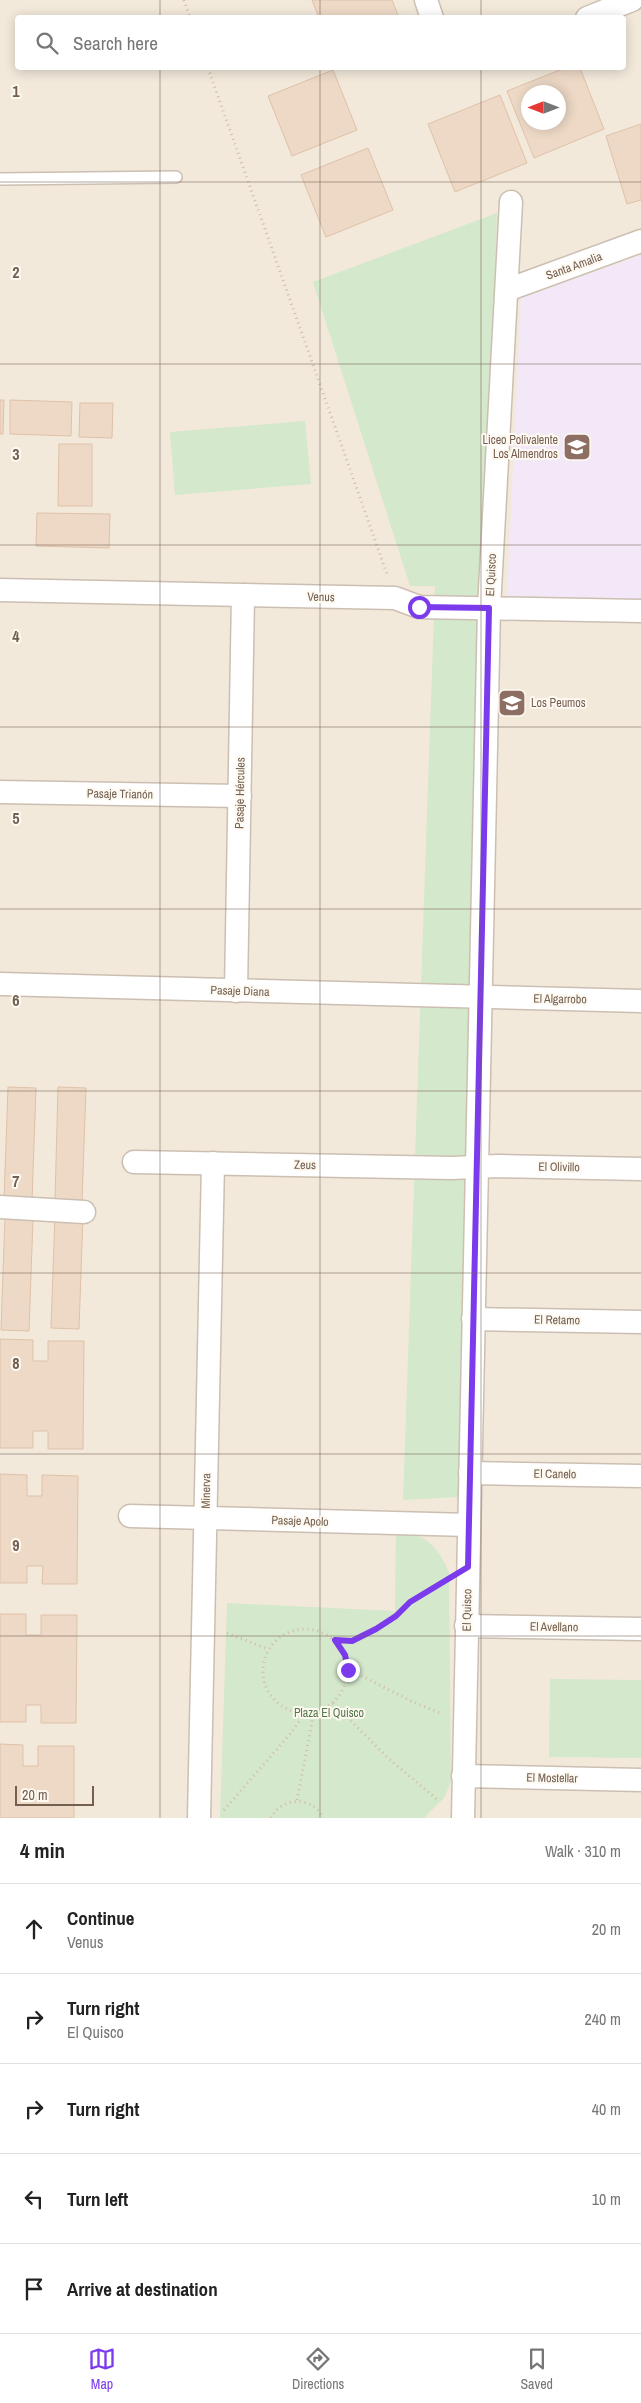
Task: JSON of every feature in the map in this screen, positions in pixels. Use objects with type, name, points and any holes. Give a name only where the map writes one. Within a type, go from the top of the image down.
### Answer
[{"type":"street","points":[[426,0],[431,15]]},
{"type":"street","points":[[593,15],[620,2]]},
{"type":"street","name":"El Quisco","points":[[454,1812],[463,1776],[465,1724],[489,608],[511,202]]},
{"type":"street","name":"Santa Amalia","points":[[507,290],[641,241]]},
{"type":"street","name":"Venus","points":[[0,590],[395,598],[419,607],[641,611]]},
{"type":"street","name":"Pasaje Hércules","points":[[236,990],[244,595]]},
{"type":"street","name":"Pasaje Trianón","points":[[0,792],[240,796]]},
{"type":"street","name":"Pasaje Diana","points":[[0,984],[480,998]]},
{"type":"street","name":"El Algarrobo","points":[[480,998],[641,1001]]},
{"type":"street","name":"Zeus","points":[[134,1162],[476,1167]]},
{"type":"street","name":"Minerva","points":[[200,1818],[212,1163]]},
{"type":"street","name":"El Olivillo","points":[[476,1167],[641,1169]]},
{"type":"street","points":[[0,1207],[84,1212]]},
{"type":"street","name":"El Retamo","points":[[473,1319],[641,1322]]},
{"type":"street","name":"El Canelo","points":[[470,1473],[641,1476]]},
{"type":"street","name":"Pasaje Apolo","points":[[130,1516],[469,1525]]},
{"type":"street","name":"El Avellano","points":[[466,1626],[641,1629]]},
{"type":"street","name":"El Mostellar","points":[[463,1776],[641,1780]]},
{"type":"lane","points":[[0,179],[176,177]]},
{"type":"path","points":[[184,0],[189,15]]},
{"type":"path","points":[[209,70],[395,598]]},
{"type":"path","points":[[335,1640],[352,1641],[376,1629],[396,1616],[410,1602],[468,1567]]},
{"type":"path","points":[[203,1623],[268,1649]]},
{"type":"path","points":[[298,1628],[322,1632],[335,1640],[345,1655],[348,1670],[342,1691],[333,1703],[314,1712],[305,1713],[290,1711],[271,1696],[264,1683],[264,1663],[268,1649],[285,1633],[298,1628]]},
{"type":"path","points":[[348,1670],[409,1700],[465,1724]]},
{"type":"path","points":[[333,1703],[389,1759],[454,1812]]},
{"type":"path","points":[[297,1800],[314,1712]]},
{"type":"path","points":[[223,1810],[291,1733],[305,1713]]},
{"type":"path","points":[[271,1818],[279,1807],[297,1800],[311,1804],[321,1812],[323,1818]]},
{"type":"shaded area","points":[[0,0],[641,0],[641,1818],[0,1818]]},
{"type":"shaded area","name":"Liceo Polivalente Los Almendros","points":[[641,255],[641,599],[507,596],[521,298]]},
{"type":"green space","points":[[497,213],[458,1497],[403,1500],[435,586],[410,586],[313,282]]},
{"type":"green space","points":[[305,421],[311,484],[175,495],[170,432]]},
{"type":"green space","name":"Plaza El Quisco","points":[[396,1531],[416,1535],[429,1542],[439,1554],[449,1572],[451,1782],[444,1798],[424,1818],[220,1818],[227,1603],[395,1611]]},
{"type":"green space","points":[[550,1679],[641,1680],[641,1758],[549,1757]]},
{"type":"building","points":[[312,0],[392,0],[398,15],[318,15]]},
{"type":"building","points":[[333,70],[357,130],[292,156],[268,96]]},
{"type":"building","points":[[560,70],[581,70],[604,129],[534,158],[523,130],[566,130],[566,85],[522,85]]},
{"type":"building","points":[[521,85],[521,126],[507,91]]},
{"type":"building","points":[[500,95],[527,163],[455,192],[428,124]]},
{"type":"building","points":[[641,124],[641,200],[627,204],[606,136]]},
{"type":"building","points":[[368,148],[393,210],[326,237],[301,175]]},
{"type":"building","points":[[0,400],[4,400],[3,434],[0,434]]},
{"type":"building","points":[[10,400],[72,402],[71,436],[10,434]]},
{"type":"building","points":[[80,403],[113,403],[112,438],[79,437]]},
{"type":"building","points":[[59,444],[92,444],[92,506],[58,506]]},
{"type":"building","points":[[37,513],[110,514],[109,548],[36,546]]},
{"type":"building","points":[[8,1087],[36,1088],[32,1201],[4,1200]]},
{"type":"building","points":[[58,1087],[86,1088],[82,1201],[55,1200]]},
{"type":"building","points":[[55,1215],[83,1216],[79,1329],[51,1328]]},
{"type":"building","points":[[5,1217],[33,1219],[29,1331],[1,1330]]},
{"type":"building","points":[[0,1339],[33,1340],[33,1361],[48,1361],[48,1341],[84,1341],[83,1449],[48,1449],[48,1431],[33,1431],[33,1448],[0,1448]]},
{"type":"building","points":[[0,1474],[27,1475],[27,1496],[42,1496],[42,1475],[78,1476],[77,1584],[42,1584],[43,1566],[27,1566],[27,1583],[0,1583]]},
{"type":"building","points":[[0,1614],[26,1614],[26,1635],[41,1635],[41,1615],[77,1615],[76,1723],[41,1723],[41,1705],[26,1705],[26,1722],[0,1722]]},
{"type":"building","points":[[0,1744],[23,1745],[23,1766],[38,1766],[38,1746],[74,1746],[74,1818],[0,1818]]},
{"type":"place","name":"Liceo Polivalente Los Almendros","points":[[577,447]]},
{"type":"place","name":"Los Peumos","points":[[512,703]]},
{"type":"route","points":[[348,1670],[345,1655],[335,1640],[352,1641],[376,1629],[396,1616],[410,1602],[424,1592],[468,1567],[489,608],[419,607]]}]
